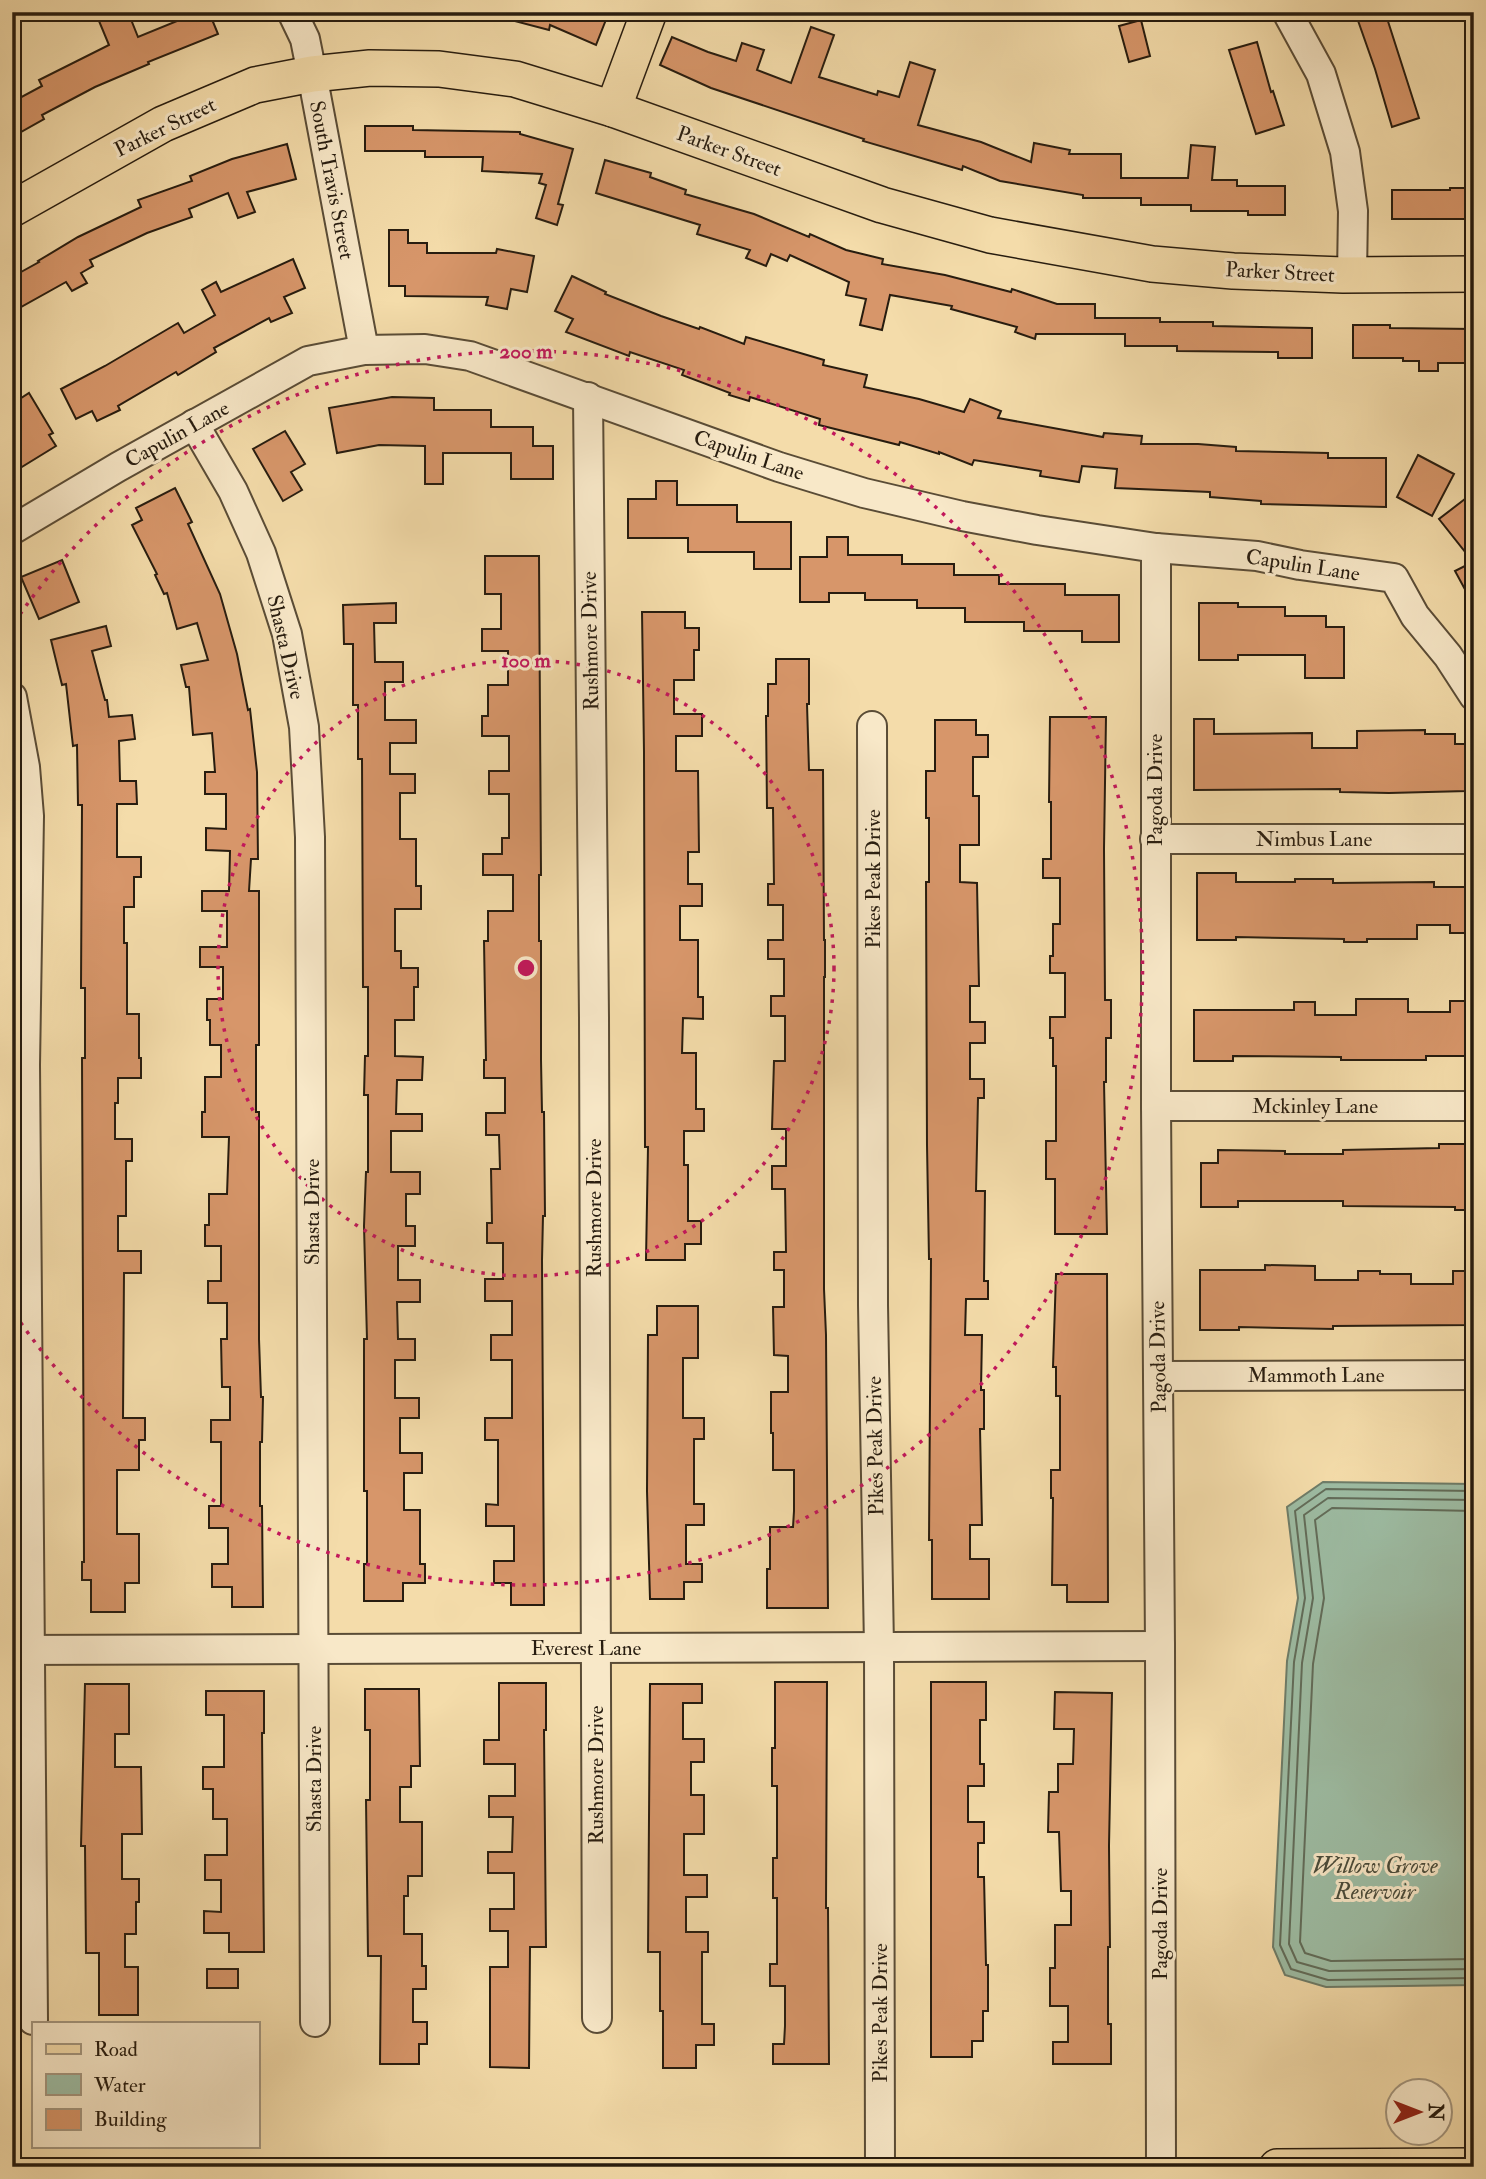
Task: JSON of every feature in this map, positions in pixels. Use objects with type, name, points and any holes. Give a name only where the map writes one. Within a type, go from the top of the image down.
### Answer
[{"type":"main road","points":[[613,109],[649,12]]},
{"type":"main road","name":"Parker Street","points":[[12,209],[163,124],[255,85],[313,74],[370,68],[439,69],[515,79],[613,109],[882,205],[990,235],[1152,264],[1233,271],[1352,275],[1474,274]]},
{"type":"main road","points":[[1277,2167],[1474,2166]]},
{"type":"street","name":"South Travis Street","points":[[292,12],[305,39],[313,74],[364,350]]},
{"type":"street","points":[[1287,12],[1321,75],[1345,152],[1353,211],[1352,275]]},
{"type":"street","name":"Capulin Lane","points":[[12,530],[308,361],[364,350],[425,349],[470,356],[779,467],[864,493],[1012,525],[1156,548],[1257,556],[1394,578],[1415,616],[1448,656],[1474,695]]},
{"type":"street","name":"Rushmore Drive","points":[[588,397],[594,1018],[597,2018]]},
{"type":"street","name":"Shasta Drive","points":[[194,424],[233,491],[261,553],[287,634],[304,727],[310,837],[315,2022]]},
{"type":"street","name":"Pagoda Drive","points":[[1156,548],[1161,2167]]},
{"type":"street","points":[[12,697],[25,767],[29,816],[22,1650],[33,2020]]},
{"type":"street","name":"Pikes Peak Drive","points":[[872,726],[873,1305],[879,1647],[880,2167]]},
{"type":"street","name":"Nimbus Lane","points":[[1155,839],[1474,839]]},
{"type":"street","name":"Mckinley Lane","points":[[1156,1107],[1474,1105]]},
{"type":"street","name":"Mammoth Lane","points":[[1158,1376],[1474,1374]]},
{"type":"street","name":"Everest Lane","points":[[22,1650],[1160,1646]]},
{"type":"water","name":"Willow Grove Reservoir","points":[[1323,1482],[1474,1484],[1474,1985],[1326,1987],[1285,1975],[1273,1947],[1287,1661],[1298,1598],[1287,1507]]},
{"type":"building","points":[[120,12],[128,12],[138,37],[199,12],[209,12],[218,34],[95,87],[42,115],[44,119],[12,137],[12,102],[42,86],[39,80],[109,45],[99,21]]},
{"type":"building","points":[[504,12],[609,12],[596,45],[550,25],[549,30],[503,18]]},
{"type":"building","points":[[1355,12],[1385,12],[1419,118],[1392,127]]},
{"type":"building","points":[[1141,20],[1150,56],[1129,62],[1119,26]]},
{"type":"building","points":[[811,27],[834,35],[819,77],[877,95],[878,91],[899,97],[910,62],[935,70],[918,125],[981,142],[1031,162],[1034,143],[1070,150],[1069,154],[1121,154],[1121,178],[1188,178],[1191,145],[1215,147],[1212,180],[1237,180],[1237,186],[1285,186],[1285,215],[1248,215],[1248,211],[1191,211],[1191,205],[1141,205],[1141,198],[1083,198],[1083,195],[1000,181],[963,166],[962,170],[863,141],[864,139],[711,88],[660,65],[672,37],[736,61],[742,43],[764,50],[757,70],[791,83]]},
{"type":"building","points":[[1257,42],[1271,92],[1273,91],[1284,125],[1256,134],[1229,50]]},
{"type":"building","points":[[365,126],[413,126],[413,130],[520,132],[573,149],[558,204],[563,205],[557,225],[536,218],[546,185],[539,183],[542,174],[482,171],[483,157],[425,157],[425,151],[365,151]]},
{"type":"building","points":[[287,144],[296,179],[247,192],[255,212],[238,218],[228,193],[189,209],[192,217],[147,233],[90,260],[93,266],[81,273],[87,283],[72,291],[66,282],[12,312],[12,277],[38,261],[78,237],[141,207],[138,200],[192,181],[190,176],[232,159]]},
{"type":"building","points":[[605,160],[651,173],[650,177],[686,190],[685,194],[754,214],[846,250],[883,259],[882,264],[945,275],[1011,292],[1012,289],[1057,304],[1095,304],[1095,318],[1160,318],[1160,322],[1213,322],[1213,326],[1312,328],[1312,358],[1278,358],[1278,352],[1177,351],[1177,346],[1125,346],[1125,334],[1036,334],[1035,339],[1015,332],[1017,327],[951,309],[952,306],[890,295],[882,330],[860,325],[866,299],[846,295],[849,282],[790,255],[787,261],[771,254],[766,266],[746,258],[750,250],[697,234],[700,225],[596,193]]},
{"type":"building","points":[[1474,188],[1474,219],[1392,219],[1392,190]]},
{"type":"building","points":[[389,230],[408,230],[408,243],[427,243],[427,253],[496,253],[497,249],[534,256],[527,292],[511,289],[507,309],[486,305],[488,297],[405,296],[405,286],[389,286]]},
{"type":"building","points":[[293,259],[305,288],[284,297],[292,313],[271,322],[269,318],[214,348],[216,352],[178,375],[176,372],[118,406],[120,410],[97,421],[92,411],[76,419],[61,389],[178,323],[184,333],[215,315],[202,290],[216,282],[221,292]]},
{"type":"building","points":[[572,276],[606,292],[605,294],[699,329],[700,327],[744,344],[746,337],[824,360],[823,365],[867,375],[864,387],[964,412],[970,399],[1001,411],[998,418],[1103,437],[1104,433],[1142,436],[1141,444],[1198,444],[1236,447],[1236,451],[1328,453],[1328,458],[1386,458],[1386,507],[1261,504],[1261,501],[1210,497],[1210,492],[1115,488],[1117,469],[1082,466],[1079,482],[1040,476],[1041,471],[974,460],[972,465],[939,452],[819,425],[820,419],[750,397],[749,401],[729,395],[730,393],[682,375],[684,370],[630,352],[629,356],[566,332],[573,319],[555,311]]},
{"type":"building","points":[[1353,325],[1474,329],[1474,363],[1438,363],[1438,371],[1419,371],[1419,361],[1403,361],[1403,358],[1353,358]]},
{"type":"building","points":[[29,393],[53,433],[49,435],[56,446],[12,473],[12,404]]},
{"type":"building","points":[[392,397],[434,398],[434,410],[491,410],[491,427],[533,427],[533,446],[553,446],[553,479],[511,479],[511,453],[443,453],[443,484],[425,484],[425,446],[379,445],[337,453],[329,408]]},
{"type":"building","points":[[285,431],[305,464],[291,472],[302,490],[283,501],[253,449]]},
{"type":"building","points":[[1418,455],[1454,474],[1432,516],[1397,497]]},
{"type":"building","points":[[656,481],[677,481],[677,505],[737,505],[737,522],[791,522],[791,569],[754,569],[754,552],[688,552],[688,538],[628,538],[628,499],[656,499]]},
{"type":"building","points":[[175,488],[192,522],[188,524],[220,594],[237,654],[248,710],[250,709],[257,772],[258,859],[251,859],[249,891],[259,891],[256,1112],[259,1112],[259,1339],[263,1397],[260,1506],[263,1607],[232,1607],[232,1587],[212,1587],[212,1564],[228,1564],[228,1528],[209,1528],[209,1506],[221,1506],[221,1442],[211,1442],[211,1420],[230,1420],[230,1387],[222,1387],[221,1339],[227,1339],[227,1303],[208,1303],[208,1281],[221,1281],[221,1246],[205,1246],[205,1225],[209,1225],[209,1194],[227,1194],[229,1137],[202,1137],[205,1077],[221,1077],[221,1045],[210,1045],[207,999],[223,999],[223,967],[200,967],[200,947],[227,947],[227,911],[202,911],[202,891],[229,891],[230,851],[206,850],[206,828],[226,829],[226,794],[205,794],[205,772],[215,772],[212,733],[193,735],[189,687],[186,687],[181,665],[208,660],[197,623],[177,629],[167,593],[164,594],[132,525],[142,520],[136,508]]},
{"type":"building","points":[[1474,492],[1474,606],[1455,571],[1473,562],[1439,519]]},
{"type":"building","points":[[827,537],[848,537],[848,555],[902,555],[902,564],[954,564],[954,575],[999,575],[999,584],[1065,584],[1065,595],[1119,595],[1119,642],[1082,642],[1082,631],[1024,631],[1024,622],[965,622],[965,608],[917,608],[917,600],[865,600],[865,593],[829,593],[829,602],[800,602],[800,557],[827,557]]},
{"type":"building","points":[[485,556],[539,556],[539,941],[545,1216],[542,1260],[544,1605],[511,1605],[511,1583],[494,1583],[494,1561],[514,1561],[514,1526],[486,1526],[486,1504],[498,1505],[498,1440],[485,1440],[485,1418],[512,1418],[512,1360],[491,1360],[491,1335],[512,1335],[512,1301],[485,1301],[485,1279],[503,1279],[503,1243],[487,1243],[487,1223],[492,1223],[491,1169],[500,1169],[499,1135],[486,1135],[486,1113],[505,1113],[505,1078],[484,1078],[484,941],[488,941],[488,911],[513,911],[513,875],[483,875],[483,854],[502,854],[502,838],[509,838],[509,794],[489,794],[489,771],[509,771],[509,736],[482,736],[482,716],[488,716],[488,685],[508,685],[508,651],[482,651],[482,629],[501,629],[501,594],[485,594]]},
{"type":"building","points":[[62,560],[79,602],[39,619],[21,577]]},
{"type":"building","points":[[396,603],[396,623],[374,623],[375,662],[403,662],[403,682],[385,682],[385,720],[416,720],[416,743],[390,743],[390,774],[415,774],[415,793],[400,793],[400,839],[416,839],[416,886],[421,886],[421,909],[395,909],[395,951],[401,951],[401,968],[418,968],[418,987],[414,987],[414,1020],[395,1020],[395,1056],[423,1057],[422,1080],[397,1080],[396,1114],[422,1114],[422,1131],[391,1131],[391,1172],[420,1172],[420,1194],[406,1194],[406,1226],[415,1226],[415,1246],[398,1246],[398,1280],[420,1280],[420,1302],[397,1302],[398,1339],[415,1339],[415,1360],[395,1360],[395,1398],[419,1398],[419,1418],[400,1418],[400,1453],[422,1453],[422,1473],[404,1473],[404,1510],[420,1510],[420,1564],[425,1564],[425,1583],[403,1583],[403,1601],[364,1601],[367,1491],[364,1491],[364,1339],[367,1339],[364,1226],[368,1172],[368,1095],[364,1095],[365,1056],[368,1056],[368,987],[363,987],[362,759],[358,759],[358,705],[353,705],[353,644],[344,644],[343,605]]},
{"type":"building","points":[[1199,603],[1238,603],[1238,607],[1285,607],[1285,616],[1326,616],[1326,627],[1344,627],[1344,678],[1305,678],[1305,655],[1238,655],[1238,660],[1199,660]]},
{"type":"building","points":[[642,612],[685,612],[685,628],[699,628],[699,650],[694,650],[694,680],[674,680],[674,714],[702,714],[702,736],[676,736],[676,771],[698,771],[699,852],[688,852],[688,884],[702,884],[702,906],[680,906],[680,940],[698,940],[698,997],[703,997],[703,1019],[683,1018],[682,1053],[696,1053],[696,1109],[704,1109],[704,1131],[684,1131],[684,1165],[688,1165],[688,1221],[701,1221],[701,1244],[685,1244],[685,1260],[646,1260],[648,1147],[645,1147]]},
{"type":"building","points":[[106,626],[111,646],[92,651],[107,700],[109,717],[132,715],[135,739],[119,741],[120,781],[136,781],[137,804],[117,804],[117,857],[141,857],[141,877],[134,877],[134,907],[124,907],[124,943],[127,943],[127,1014],[139,1014],[141,1078],[118,1078],[118,1103],[115,1103],[115,1139],[132,1139],[132,1161],[126,1161],[126,1216],[118,1216],[118,1251],[141,1251],[141,1273],[124,1273],[123,1418],[145,1418],[145,1440],[139,1440],[139,1470],[117,1470],[117,1534],[139,1534],[139,1583],[125,1583],[125,1612],[91,1612],[91,1580],[82,1580],[82,1058],[85,1058],[85,988],[81,988],[82,805],[78,805],[77,745],[73,746],[66,684],[62,685],[51,640]]},
{"type":"building","points":[[776,659],[809,659],[809,770],[823,770],[828,1608],[767,1608],[770,1527],[793,1527],[794,1511],[794,1470],[773,1470],[771,1433],[771,1392],[788,1392],[788,1356],[774,1355],[773,1307],[784,1307],[784,1270],[774,1270],[774,1252],[786,1252],[785,1189],[772,1189],[772,1166],[786,1166],[786,1129],[772,1129],[774,1061],[785,1061],[785,1016],[771,1016],[771,996],[784,996],[784,959],[768,959],[768,940],[783,940],[783,905],[768,905],[768,884],[774,884],[773,808],[767,808],[766,716],[768,684],[776,684]]},
{"type":"building","points":[[1050,717],[1106,717],[1105,1000],[1111,1000],[1111,1038],[1106,1038],[1104,1082],[1107,1234],[1055,1234],[1055,1179],[1046,1179],[1046,1141],[1056,1141],[1056,1066],[1053,1066],[1050,1017],[1065,1017],[1065,973],[1050,973],[1053,924],[1060,924],[1060,878],[1043,878],[1043,859],[1051,859]]},
{"type":"building","points":[[1194,719],[1214,719],[1214,734],[1312,733],[1312,748],[1357,748],[1357,731],[1425,730],[1425,734],[1455,734],[1455,744],[1467,744],[1467,791],[1389,793],[1340,792],[1340,789],[1194,790]]},
{"type":"building","points":[[935,720],[976,720],[976,735],[988,735],[988,757],[973,757],[973,796],[979,796],[979,845],[960,845],[960,882],[977,883],[979,986],[970,986],[970,1022],[985,1022],[985,1043],[970,1043],[970,1079],[984,1079],[984,1098],[978,1098],[976,1191],[985,1191],[984,1281],[988,1281],[988,1299],[966,1299],[965,1335],[982,1335],[982,1525],[970,1525],[970,1559],[989,1559],[989,1599],[932,1599],[932,1540],[929,1540],[931,1259],[927,1145],[926,882],[929,882],[929,818],[926,818],[926,771],[935,771]]},
{"type":"building","points":[[1197,873],[1236,873],[1236,882],[1333,879],[1333,883],[1434,882],[1434,887],[1474,887],[1474,933],[1450,933],[1450,925],[1417,925],[1417,939],[1344,942],[1344,939],[1236,937],[1236,940],[1197,940]]},
{"type":"building","points":[[1356,999],[1408,999],[1408,1012],[1450,1012],[1450,1001],[1472,1001],[1472,1056],[1426,1056],[1426,1060],[1341,1060],[1341,1057],[1233,1056],[1233,1061],[1194,1061],[1194,1010],[1294,1010],[1294,1002],[1315,1002],[1315,1015],[1356,1015]]},
{"type":"building","points":[[1439,1144],[1474,1144],[1474,1210],[1455,1210],[1455,1207],[1343,1206],[1343,1201],[1238,1201],[1238,1207],[1201,1207],[1201,1163],[1218,1163],[1218,1150],[1343,1154],[1343,1150],[1439,1148]]},
{"type":"building","points":[[1265,1265],[1315,1266],[1315,1280],[1358,1280],[1358,1271],[1411,1274],[1411,1284],[1453,1284],[1453,1271],[1474,1271],[1474,1325],[1333,1326],[1333,1329],[1239,1327],[1239,1330],[1200,1330],[1200,1270],[1265,1270]]},
{"type":"building","points":[[1056,1274],[1107,1274],[1108,1602],[1067,1602],[1067,1585],[1052,1585],[1051,1470],[1060,1470],[1060,1396],[1056,1396],[1056,1367],[1053,1367]]},
{"type":"building","points":[[657,1306],[698,1306],[698,1358],[683,1358],[683,1418],[704,1418],[704,1439],[694,1439],[694,1504],[704,1504],[704,1525],[686,1525],[686,1564],[702,1564],[702,1582],[684,1582],[684,1599],[650,1599],[647,1491],[648,1335],[657,1335]]},
{"type":"building","points":[[775,1682],[827,1682],[826,1908],[829,2064],[773,2064],[773,2044],[784,2044],[785,2026],[785,1986],[770,1986],[770,1964],[777,1964],[777,1898],[773,1898],[773,1858],[777,1858],[777,1786],[772,1786]]},
{"type":"building","points":[[931,1682],[986,1682],[986,1720],[980,1720],[980,1764],[984,1764],[984,1786],[968,1786],[968,1822],[984,1822],[984,1843],[978,1843],[978,1877],[984,1877],[988,2011],[983,2011],[983,2041],[972,2041],[972,2057],[931,2057]]},
{"type":"building","points":[[499,1683],[546,1683],[546,1947],[530,1947],[529,2068],[490,2067],[490,1967],[508,1967],[508,1931],[490,1931],[490,1909],[514,1909],[514,1873],[488,1873],[488,1852],[512,1852],[513,1817],[489,1817],[489,1796],[515,1796],[515,1764],[484,1764],[484,1740],[499,1740]]},
{"type":"building","points":[[85,1684],[129,1684],[129,1734],[115,1734],[115,1767],[141,1767],[142,1834],[122,1834],[122,1879],[139,1879],[136,1934],[125,1934],[125,1967],[138,1967],[138,2015],[99,2015],[99,1953],[86,1953],[85,1846],[81,1846]]},
{"type":"building","points":[[650,1684],[702,1684],[702,1703],[683,1703],[683,1739],[704,1739],[704,1762],[691,1762],[691,1795],[704,1795],[704,1834],[684,1834],[684,1875],[707,1875],[707,1897],[686,1897],[686,1932],[708,1932],[708,1952],[702,1952],[702,2024],[714,2024],[714,2045],[696,2045],[696,2068],[663,2068],[660,1952],[648,1952]]},
{"type":"building","points":[[365,1689],[419,1689],[420,1766],[411,1766],[411,1787],[400,1787],[400,1822],[422,1822],[422,1876],[408,1876],[408,1896],[404,1896],[404,1934],[422,1934],[422,1966],[426,1966],[426,1989],[413,1989],[413,2022],[427,2022],[427,2044],[419,2044],[419,2064],[380,2064],[381,1956],[368,1956],[366,1800],[370,1800],[370,1730],[365,1730]]},
{"type":"building","points":[[206,1691],[264,1691],[264,1952],[229,1952],[229,1933],[204,1933],[204,1911],[221,1912],[221,1880],[205,1880],[205,1855],[227,1855],[227,1819],[213,1819],[213,1789],[203,1789],[203,1767],[224,1767],[224,1715],[206,1715]]},
{"type":"building","points":[[1055,1692],[1112,1693],[1108,1947],[1111,2064],[1053,2064],[1053,2042],[1068,2042],[1068,2006],[1050,2006],[1050,1968],[1055,1968],[1055,1925],[1071,1925],[1071,1891],[1061,1891],[1059,1832],[1048,1832],[1049,1792],[1058,1792],[1058,1764],[1073,1764],[1074,1729],[1054,1729]]},
{"type":"building","points":[[207,1969],[238,1969],[238,1988],[207,1988]]}]
